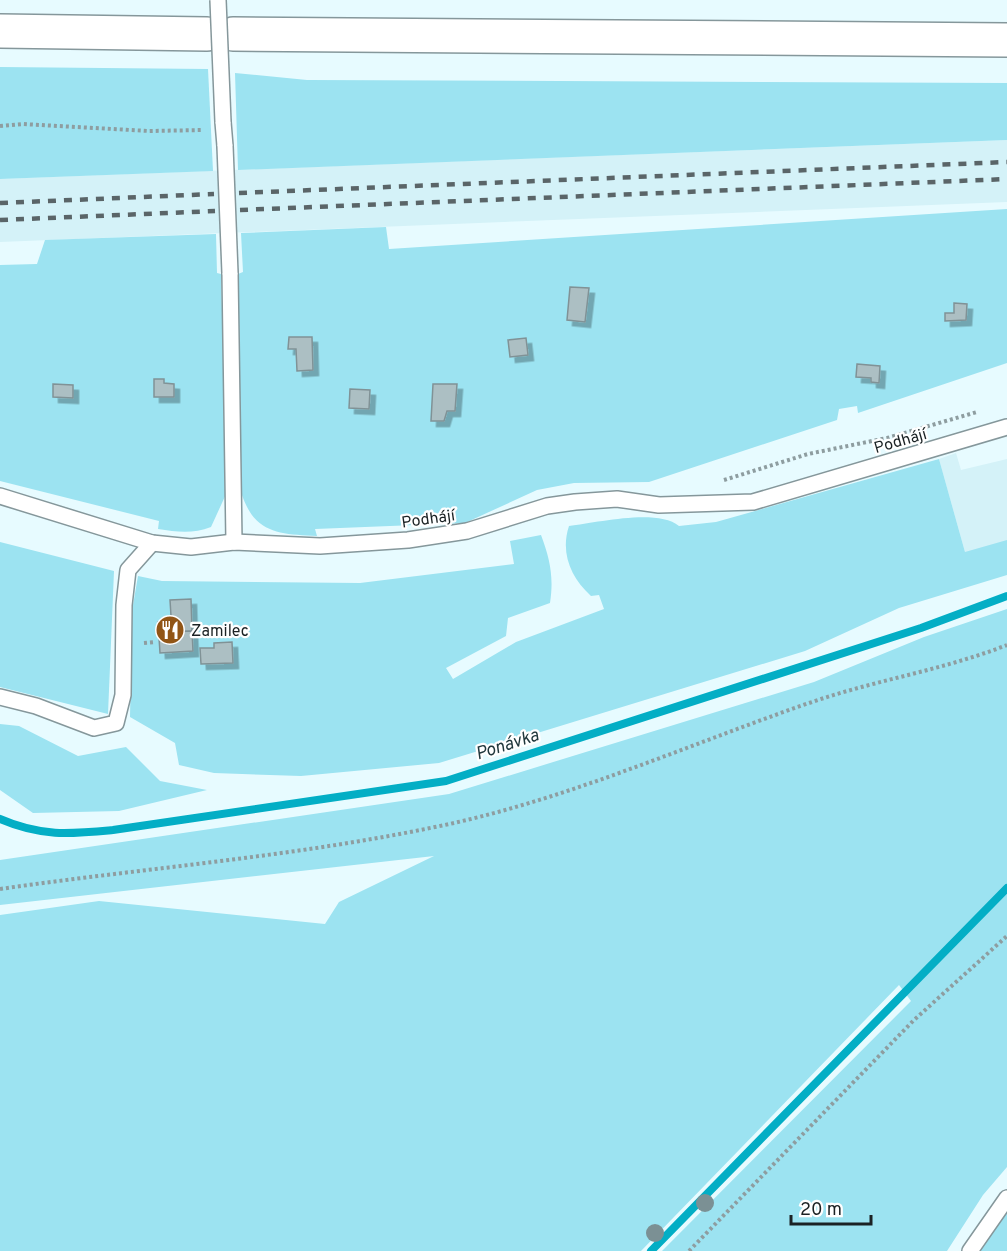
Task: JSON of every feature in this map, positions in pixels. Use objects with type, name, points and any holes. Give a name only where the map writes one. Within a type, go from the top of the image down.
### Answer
[{"type":"highway","points":[[0,31],[1007,40]]},
{"type":"lane","points":[[218,0],[230,273],[234,542]]},
{"type":"lane","name":"Podhájí","points":[[0,496],[152,543],[191,547],[234,542],[320,546],[408,540],[467,531],[547,506],[617,498],[659,505],[753,502],[1007,427]]},
{"type":"lane","points":[[0,697],[36,706],[93,728],[116,723],[123,695],[124,605],[128,570],[152,543]]},
{"type":"lane","points":[[970,1251],[1007,1198]]},
{"type":"path","points":[[0,126],[23,124],[149,131],[224,125]]},
{"type":"path","points":[[719,482],[807,454],[887,438],[983,410]]},
{"type":"path","points":[[0,889],[338,846],[438,827],[527,804],[815,701],[965,661],[1007,645]]},
{"type":"path","points":[[689,1251],[914,1020],[1007,936]]},
{"type":"shaded area","points":[[0,67],[208,69],[213,171],[0,179]]},
{"type":"shaded area","points":[[235,73],[307,80],[1007,83],[1007,140],[238,170]]},
{"type":"shaded area","points":[[1007,140],[1007,202],[0,242],[0,179]]},
{"type":"shaded area","points":[[1007,209],[1007,363],[858,413],[857,406],[839,409],[837,420],[649,482],[574,483],[537,490],[465,523],[315,529],[317,536],[291,534],[270,529],[261,524],[246,506],[241,492],[238,274],[243,272],[241,233],[386,227],[389,249]]},
{"type":"shaded area","points":[[216,234],[217,273],[221,274],[227,492],[211,527],[185,532],[158,529],[159,521],[0,481],[0,265],[37,264],[45,240]]},
{"type":"shaded area","points":[[956,453],[961,470],[1007,459],[1007,566],[965,552],[939,459]]},
{"type":"shaded area","points":[[939,459],[965,552],[1007,540],[1007,575],[899,608],[805,651],[439,763],[301,776],[214,773],[179,765],[175,743],[130,717],[132,611],[138,576],[162,581],[360,583],[514,564],[510,541],[541,535],[550,568],[552,585],[550,603],[508,618],[506,636],[446,668],[453,679],[516,642],[604,609],[599,595],[591,596],[584,589],[569,564],[566,546],[569,526],[642,517],[669,521],[679,526],[716,522]]},
{"type":"shaded area","points":[[0,542],[114,571],[108,714],[0,687]]},
{"type":"shaded area","points":[[1007,609],[1007,1167],[983,1195],[947,1251],[662,1251],[911,1001],[899,985],[641,1251],[0,1251],[0,915],[99,901],[325,924],[339,902],[434,856],[0,905],[0,860],[449,794],[814,682],[924,637]]},
{"type":"shaded area","points":[[0,724],[19,726],[78,756],[126,747],[160,781],[207,790],[119,811],[33,813],[0,790]]},
{"type":"shaded area","points":[[1007,1209],[1007,1251],[976,1251]]},
{"type":"building","points":[[570,287],[589,288],[585,322],[567,320]]},
{"type":"building","points":[[954,303],[967,304],[966,320],[945,321],[945,313],[954,313]]},
{"type":"building","points":[[289,337],[312,337],[313,370],[297,371],[296,349],[288,349]]},
{"type":"building","points":[[526,338],[528,355],[510,357],[508,340]]},
{"type":"building","points":[[857,364],[880,366],[879,383],[871,382],[871,378],[856,377]]},
{"type":"building","points":[[154,379],[164,379],[164,383],[174,384],[174,397],[154,397]]},
{"type":"building","points":[[53,384],[73,385],[73,398],[53,397]]},
{"type":"building","points":[[433,384],[457,384],[455,411],[447,411],[444,421],[431,421]]},
{"type":"building","points":[[350,389],[370,390],[369,409],[349,408]]},
{"type":"building","points":[[191,599],[192,631],[172,632],[170,600]]},
{"type":"building","points":[[172,621],[172,632],[192,631],[193,651],[160,653],[158,622]]},
{"type":"building","points":[[232,642],[233,663],[201,664],[200,648],[214,648],[214,643]]},
{"type":"waterway","name":"Ponávka","points":[[0,819],[29,829],[56,833],[113,830],[446,781],[921,628],[1007,596]]},
{"type":"waterway","points":[[651,1251],[1007,888]]},
{"type":"railway","points":[[239,193],[1007,162]]},
{"type":"railway","points":[[240,210],[1007,179]]},
{"type":"railway","points":[[0,203],[214,194]]},
{"type":"railway","points":[[0,220],[215,211]]},
{"type":"place","name":"Zamilec","points":[[170,630]]}]
